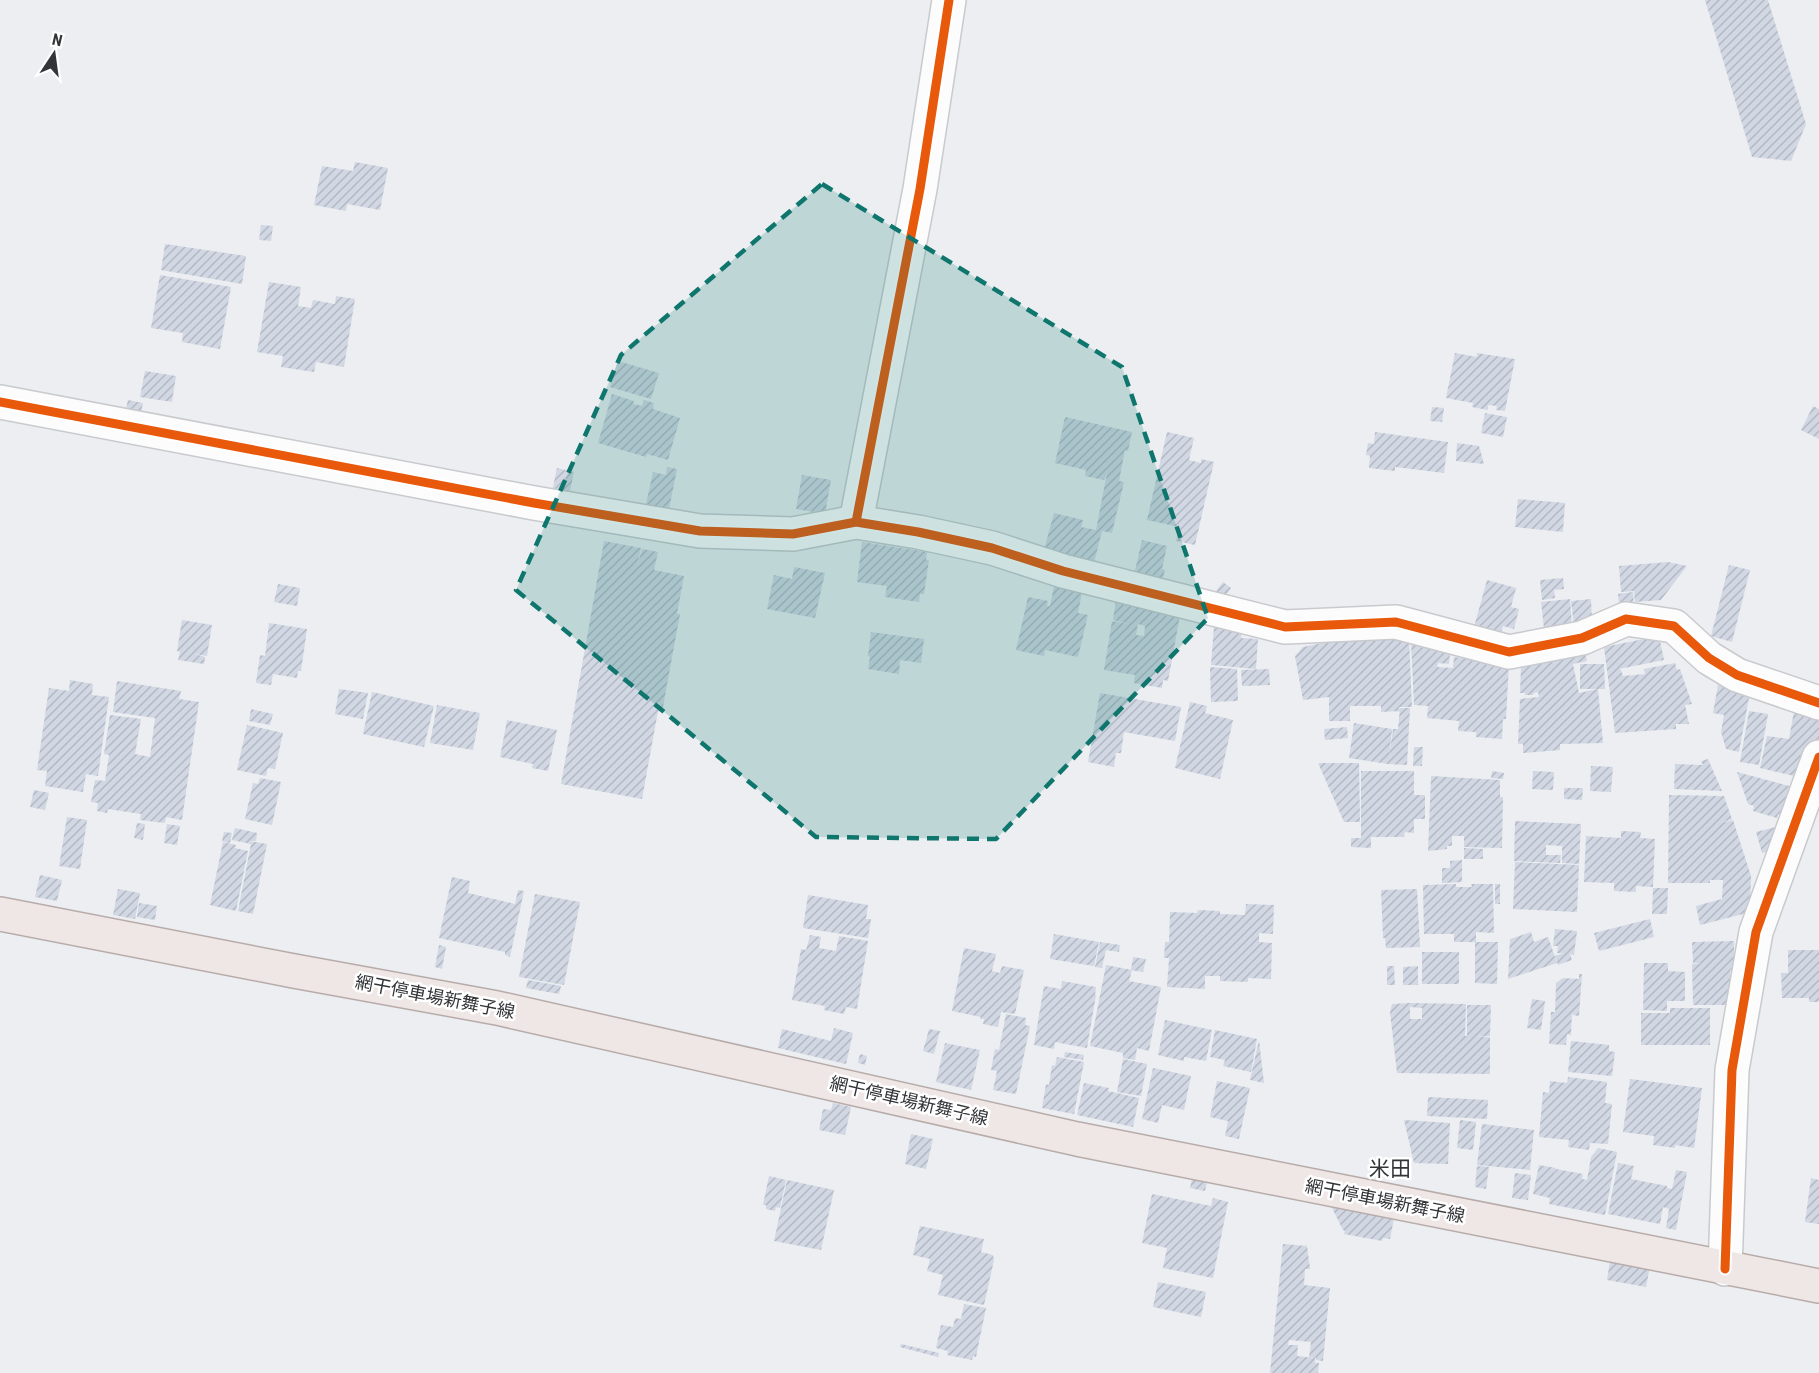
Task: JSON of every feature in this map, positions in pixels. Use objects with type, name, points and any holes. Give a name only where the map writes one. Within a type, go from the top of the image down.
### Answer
[{"type":"main road","name":"網干停車場新舞子線","points":[[0,914],[498,1008],[688,1049],[1077,1139],[1819,1286]]},
{"type":"street","points":[[856,522],[920,189],[949,0]]},
{"type":"street","points":[[0,402],[534,503],[700,531],[793,534],[856,522],[993,548],[1063,571],[1285,627],[1396,622],[1509,652],[1582,638],[1626,619],[1674,626],[1709,658],[1737,675],[1819,703]]},
{"type":"street","points":[[1725,1269],[1732,1070],[1756,932],[1819,757]]},
{"type":"highlighted area","points":[[822,184],[1122,367],[1208,618],[996,839],[816,837],[516,590],[621,355]]},
{"type":"building","points":[[1705,0],[1768,0],[1806,124],[1791,161],[1752,157]]},
{"type":"building","points":[[355,162],[388,168],[380,210],[347,204],[346,211],[314,205],[322,166],[353,171]]},
{"type":"building","points":[[261,225],[273,226],[271,241],[259,240]]},
{"type":"building","points":[[165,244],[246,256],[242,284],[161,270]]},
{"type":"building","points":[[160,275],[231,287],[220,349],[182,342],[183,333],[151,328]]},
{"type":"building","points":[[269,282],[301,287],[298,306],[311,308],[313,300],[335,304],[336,296],[355,299],[344,367],[316,362],[314,372],[281,367],[283,356],[257,352]]},
{"type":"building","points":[[1455,353],[1477,357],[1477,353],[1515,359],[1505,411],[1496,410],[1497,406],[1488,405],[1488,410],[1472,407],[1473,403],[1446,398]]},
{"type":"building","points":[[618,361],[659,373],[651,399],[610,387]]},
{"type":"building","points":[[145,371],[176,376],[172,402],[140,397]]},
{"type":"building","points":[[612,394],[642,406],[644,400],[654,403],[653,409],[680,418],[668,460],[647,454],[646,457],[598,443]]},
{"type":"building","points":[[128,400],[143,403],[141,412],[126,409]]},
{"type":"building","points":[[1813,406],[1819,409],[1819,439],[1801,430]]},
{"type":"building","points":[[1432,407],[1444,408],[1442,422],[1430,421]]},
{"type":"building","points":[[1485,413],[1507,417],[1503,437],[1481,433]]},
{"type":"building","points":[[1065,417],[1132,432],[1128,451],[1125,450],[1119,481],[1124,482],[1112,533],[1102,531],[1094,563],[1044,550],[1054,513],[1083,520],[1081,527],[1096,530],[1107,473],[1104,480],[1085,476],[1086,470],[1055,463]]},
{"type":"building","points":[[1167,432],[1194,438],[1189,460],[1201,463],[1201,459],[1214,462],[1195,545],[1176,541],[1179,527],[1147,520]]},
{"type":"building","points":[[1375,432],[1448,442],[1444,473],[1395,467],[1395,471],[1369,468],[1370,456],[1366,455],[1368,443],[1374,444]]},
{"type":"building","points":[[1457,443],[1479,446],[1484,464],[1456,461]]},
{"type":"building","points":[[667,467],[677,469],[669,509],[646,504],[653,472],[666,475]]},
{"type":"building","points":[[557,468],[574,472],[569,496],[552,492]]},
{"type":"building","points":[[802,475],[831,480],[825,514],[796,509]]},
{"type":"building","points":[[1518,499],[1565,503],[1563,532],[1515,527]]},
{"type":"building","points":[[1142,540],[1167,546],[1161,585],[1133,579]]},
{"type":"building","points":[[604,541],[641,548],[637,567],[642,549],[658,552],[654,570],[684,576],[677,614],[680,614],[662,712],[658,711],[642,799],[561,784]]},
{"type":"building","points":[[862,542],[927,552],[926,560],[929,560],[924,594],[920,594],[919,602],[885,597],[887,586],[857,582]]},
{"type":"building","points":[[1668,562],[1687,566],[1661,600],[1635,602],[1634,591],[1621,592],[1619,566]]},
{"type":"building","points":[[1729,565],[1750,570],[1732,642],[1711,636]]},
{"type":"building","points":[[794,567],[825,573],[815,618],[767,609],[774,575],[792,579]]},
{"type":"building","points":[[1563,578],[1564,589],[1555,590],[1554,588],[1555,598],[1542,600],[1540,580]]},
{"type":"building","points":[[1487,580],[1516,588],[1511,607],[1519,609],[1514,629],[1503,626],[1501,634],[1474,627]]},
{"type":"building","points":[[1223,582],[1231,588],[1224,598],[1216,591]]},
{"type":"building","points":[[278,584],[300,588],[297,606],[274,602]]},
{"type":"building","points":[[1054,586],[1082,592],[1078,613],[1088,615],[1078,657],[1045,650],[1044,656],[1016,650],[1028,597],[1048,601],[1047,606],[1050,606]]},
{"type":"building","points":[[1633,592],[1634,608],[1620,610],[1618,594]]},
{"type":"building","points":[[1116,599],[1181,610],[1168,681],[1163,680],[1162,688],[1134,683],[1135,675],[1104,670],[1112,621],[1129,624],[1113,620]],"holes":[[[1138,624],[1145,626],[1144,636],[1136,635]]]},
{"type":"building","points":[[1570,599],[1572,626],[1544,629],[1541,602]]},
{"type":"building","points":[[1591,599],[1592,621],[1574,626],[1571,601]]},
{"type":"building","points":[[182,620],[212,625],[207,656],[195,654],[205,657],[204,664],[178,660],[180,652],[177,651]]},
{"type":"building","points":[[269,623],[307,629],[301,671],[298,671],[297,678],[273,674],[271,685],[256,683],[260,655],[265,656]]},
{"type":"building","points":[[1214,626],[1242,628],[1241,638],[1258,639],[1256,669],[1211,665]]},
{"type":"building","points":[[871,632],[924,639],[921,663],[900,660],[899,674],[868,669]]},
{"type":"building","points":[[1659,636],[1664,660],[1619,669],[1623,676],[1645,674],[1644,669],[1675,663],[1677,670],[1680,669],[1692,704],[1685,705],[1689,724],[1676,724],[1676,729],[1615,733],[1604,647]]},
{"type":"building","points":[[1347,638],[1409,639],[1412,707],[1399,707],[1400,711],[1381,712],[1381,706],[1350,706],[1350,721],[1329,721],[1329,697],[1303,700],[1295,656],[1303,647]]},
{"type":"building","points":[[1411,642],[1450,653],[1449,664],[1438,663],[1437,667],[1453,668],[1454,657],[1509,664],[1506,719],[1503,719],[1502,739],[1476,737],[1476,732],[1458,731],[1459,721],[1427,718],[1428,706],[1414,705]]},
{"type":"building","points":[[1585,653],[1587,661],[1573,664],[1579,693],[1598,689],[1603,743],[1560,744],[1560,750],[1523,753],[1523,744],[1518,744],[1520,699],[1539,697],[1538,692],[1533,695],[1520,693],[1521,665]]},
{"type":"building","points":[[1580,664],[1604,664],[1605,689],[1580,689]]},
{"type":"building","points":[[1210,667],[1237,669],[1238,701],[1211,702]]},
{"type":"building","points":[[1269,669],[1270,685],[1242,686],[1241,670]]},
{"type":"building","points":[[70,680],[93,684],[92,695],[109,697],[98,776],[86,774],[83,792],[45,786],[47,771],[37,770],[49,688],[69,691]]},
{"type":"building","points":[[117,681],[181,691],[179,699],[199,702],[182,820],[166,817],[165,823],[140,820],[141,814],[108,809],[107,813],[97,811],[98,803],[91,802],[95,780],[105,781],[109,755],[104,754],[110,715],[141,719],[135,754],[150,757],[155,718],[113,712]]},
{"type":"building","points":[[1718,685],[1749,698],[1739,752],[1726,749],[1721,732],[1724,715],[1713,713]]},
{"type":"building","points":[[339,689],[368,693],[363,719],[335,714]]},
{"type":"building","points":[[372,692],[434,706],[424,747],[363,734]]},
{"type":"building","points":[[1100,693],[1181,707],[1175,741],[1124,732],[1121,753],[1116,753],[1114,767],[1088,762]]},
{"type":"building","points":[[1190,702],[1207,706],[1205,713],[1233,720],[1220,779],[1175,768]]},
{"type":"building","points":[[437,705],[480,713],[473,750],[430,743]]},
{"type":"building","points":[[1400,708],[1410,708],[1407,765],[1349,758],[1354,723],[1392,729],[1389,758],[1393,729],[1398,729]]},
{"type":"building","points":[[251,709],[273,714],[270,725],[249,721]]},
{"type":"building","points":[[1749,711],[1768,714],[1759,765],[1740,762]]},
{"type":"building","points":[[1794,711],[1819,720],[1819,738],[1803,778],[1760,768],[1767,736],[1789,739]]},
{"type":"building","points":[[507,720],[557,730],[548,771],[532,768],[533,764],[500,757]]},
{"type":"building","points":[[247,725],[283,733],[275,769],[268,768],[266,776],[237,770]]},
{"type":"building","points":[[1347,727],[1348,738],[1325,740],[1324,729]]},
{"type":"building","points":[[1414,747],[1423,747],[1422,766],[1413,766]]},
{"type":"building","points":[[1708,759],[1722,791],[1674,789],[1675,764],[1703,765],[1701,761]]},
{"type":"building","points":[[1318,763],[1359,763],[1360,822],[1344,822]]},
{"type":"building","points":[[1591,766],[1613,767],[1611,792],[1590,791]]},
{"type":"building","points":[[1361,771],[1414,771],[1414,795],[1425,795],[1425,819],[1414,819],[1414,833],[1405,832],[1404,837],[1371,837],[1371,848],[1351,847],[1351,838],[1361,838]]},
{"type":"building","points":[[1492,771],[1504,773],[1503,779],[1491,778]]},
{"type":"building","points":[[1533,771],[1554,772],[1553,790],[1532,789]]},
{"type":"building","points":[[1737,772],[1797,788],[1787,817],[1778,814],[1777,818],[1753,811],[1754,806],[1748,804]]},
{"type":"building","points":[[1431,776],[1500,780],[1500,797],[1503,797],[1502,848],[1464,847],[1464,836],[1452,836],[1452,846],[1447,846],[1447,849],[1428,851]]},
{"type":"building","points":[[260,778],[281,782],[272,825],[245,819],[253,783],[258,784]]},
{"type":"building","points":[[1564,788],[1583,788],[1582,800],[1564,799]]},
{"type":"building","points":[[34,790],[49,793],[45,810],[30,807]]},
{"type":"building","points":[[1669,795],[1724,796],[1732,819],[1720,823],[1733,820],[1751,876],[1750,907],[1743,914],[1700,925],[1696,906],[1722,899],[1723,880],[1710,880],[1710,883],[1668,883]]},
{"type":"building","points":[[67,817],[87,820],[80,869],[59,866]]},
{"type":"building","points":[[1515,821],[1581,824],[1579,864],[1562,863],[1562,846],[1546,845],[1546,855],[1561,855],[1560,863],[1514,861]]},
{"type":"building","points":[[137,823],[145,824],[143,840],[134,838]]},
{"type":"building","points":[[167,824],[180,826],[177,845],[164,843]]},
{"type":"building","points":[[1776,827],[1780,840],[1774,850],[1762,853],[1756,832]]},
{"type":"building","points":[[235,828],[257,833],[256,841],[249,841],[267,844],[253,914],[238,911],[251,844],[232,840]]},
{"type":"building","points":[[1621,831],[1641,832],[1640,838],[1655,839],[1653,887],[1636,886],[1636,892],[1614,891],[1614,883],[1584,882],[1586,836],[1621,838]]},
{"type":"building","points":[[224,832],[232,833],[230,843],[222,841]]},
{"type":"building","points":[[223,842],[248,851],[236,911],[210,905]]},
{"type":"building","points":[[1464,848],[1483,849],[1483,859],[1464,859]]},
{"type":"building","points":[[1462,860],[1462,882],[1442,883],[1442,868],[1450,868],[1450,861]]},
{"type":"building","points":[[1515,862],[1579,865],[1577,912],[1513,909]]},
{"type":"building","points":[[40,875],[62,880],[57,901],[35,897]]},
{"type":"building","points":[[452,877],[470,881],[468,893],[515,904],[518,890],[524,891],[510,957],[505,955],[505,952],[439,938]]},
{"type":"building","points":[[1456,884],[1456,887],[1472,887],[1471,884],[1493,884],[1494,933],[1476,932],[1476,942],[1454,942],[1454,934],[1424,934],[1423,885]]},
{"type":"building","points":[[1495,884],[1500,884],[1500,904],[1495,904]]},
{"type":"building","points":[[1653,888],[1668,888],[1667,914],[1652,914]]},
{"type":"building","points":[[118,889],[140,893],[135,919],[113,915]]},
{"type":"building","points":[[1417,889],[1420,947],[1386,948],[1385,938],[1383,938],[1381,890]]},
{"type":"building","points":[[535,894],[580,902],[564,985],[519,977]]},
{"type":"building","points":[[808,895],[868,905],[866,919],[871,919],[868,938],[803,928]]},
{"type":"building","points":[[139,903],[157,906],[155,920],[137,917]]},
{"type":"building","points":[[1246,904],[1274,905],[1273,934],[1259,933],[1259,942],[1272,943],[1271,979],[1248,978],[1248,982],[1220,981],[1220,976],[1205,976],[1205,989],[1167,987],[1169,958],[1164,958],[1165,942],[1169,942],[1170,912],[1197,913],[1198,910],[1245,915]]},
{"type":"building","points":[[1650,919],[1654,937],[1599,951],[1594,933]]},
{"type":"building","points":[[1555,929],[1577,931],[1574,955],[1570,954],[1572,960],[1558,965],[1555,956],[1563,953],[1557,953],[1558,946],[1553,946]]},
{"type":"building","points":[[1531,932],[1534,942],[1548,937],[1557,963],[1508,979],[1510,939]]},
{"type":"building","points":[[1054,934],[1099,942],[1094,966],[1050,959]]},
{"type":"building","points":[[810,935],[821,937],[819,948],[836,951],[839,936],[868,941],[857,1009],[846,1007],[844,1014],[824,1010],[825,1006],[792,1000],[801,949],[806,950]]},
{"type":"building","points":[[1734,941],[1734,958],[1739,958],[1739,974],[1731,974],[1730,967],[1730,1005],[1693,1005],[1692,964],[1702,963],[1693,963],[1692,942]]},
{"type":"building","points":[[1100,942],[1120,945],[1119,952],[1106,950],[1102,968],[1095,967]]},
{"type":"building","points":[[1475,942],[1498,942],[1497,984],[1475,983]]},
{"type":"building","points":[[439,945],[446,947],[442,969],[435,967]]},
{"type":"building","points":[[964,948],[996,954],[992,971],[1000,973],[1002,966],[1024,970],[1015,1014],[1001,1012],[998,1027],[983,1024],[984,1019],[980,1019],[981,1017],[952,1011]]},
{"type":"building","points":[[1788,950],[1819,950],[1819,1002],[1809,1002],[1809,998],[1782,998],[1781,973],[1788,973]]},
{"type":"building","points":[[1422,952],[1459,952],[1459,984],[1422,984]]},
{"type":"building","points":[[1133,957],[1146,959],[1143,972],[1131,970]]},
{"type":"building","points":[[1644,963],[1668,963],[1668,971],[1685,972],[1685,1001],[1667,1001],[1667,1011],[1643,1010]]},
{"type":"building","points":[[1106,965],[1132,970],[1129,981],[1161,987],[1149,1051],[1137,1048],[1135,1060],[1123,1058],[1123,1053],[1090,1046]]},
{"type":"building","points":[[1387,966],[1394,966],[1395,985],[1387,985]]},
{"type":"building","points":[[1418,966],[1418,985],[1403,985],[1403,967]]},
{"type":"building","points":[[1579,974],[1582,974],[1579,1016],[1572,1013],[1571,1035],[1567,1034],[1566,1045],[1549,1044],[1551,1012],[1555,1012],[1556,983],[1563,978],[1579,979]]},
{"type":"building","points":[[528,980],[561,986],[559,994],[526,988]]},
{"type":"building","points":[[1062,981],[1096,987],[1087,1048],[1055,1042],[1054,1049],[1034,1045],[1044,986],[1061,989]]},
{"type":"building","points":[[1532,999],[1545,1001],[1541,1030],[1527,1028]]},
{"type":"building","points":[[1392,1004],[1466,1004],[1465,1036],[1467,1036],[1467,1005],[1491,1005],[1490,1036],[1475,1036],[1490,1037],[1490,1074],[1397,1073],[1390,1012]],"holes":[[[1410,1007],[1422,1008],[1422,1019],[1410,1019]]]},
{"type":"building","points":[[1670,1008],[1710,1008],[1710,1045],[1641,1045],[1641,1013],[1670,1013]]},
{"type":"building","points":[[1006,1014],[1026,1018],[1025,1025],[1030,1026],[1016,1094],[993,1090],[997,1071],[991,1070],[995,1049],[999,1050]]},
{"type":"building","points":[[1165,1020],[1212,1030],[1206,1061],[1184,1057],[1184,1061],[1158,1055]]},
{"type":"building","points":[[834,1028],[853,1033],[846,1064],[778,1048],[782,1029],[831,1041]]},
{"type":"building","points":[[929,1029],[940,1031],[934,1054],[923,1051]]},
{"type":"building","points":[[1215,1030],[1257,1039],[1251,1072],[1223,1066],[1225,1060],[1210,1057]]},
{"type":"building","points":[[1259,1040],[1264,1083],[1250,1080]]},
{"type":"building","points":[[1571,1041],[1609,1045],[1609,1051],[1615,1052],[1612,1076],[1568,1072]]},
{"type":"building","points":[[945,1043],[980,1050],[971,1090],[936,1082]]},
{"type":"building","points":[[1065,1052],[1084,1055],[1083,1060],[1064,1057]]},
{"type":"building","points":[[860,1054],[867,1056],[865,1065],[858,1063]]},
{"type":"building","points":[[1057,1057],[1084,1062],[1074,1114],[1042,1108],[1046,1084],[1049,1085],[1052,1065],[1055,1066]]},
{"type":"building","points":[[1123,1059],[1147,1064],[1141,1096],[1117,1092]]},
{"type":"building","points":[[1153,1068],[1191,1076],[1184,1110],[1162,1105],[1158,1123],[1142,1119]]},
{"type":"building","points":[[1568,1077],[1607,1082],[1605,1103],[1612,1104],[1608,1144],[1590,1143],[1589,1150],[1568,1147],[1569,1140],[1539,1137],[1543,1092],[1549,1093],[1550,1081],[1567,1083]]},
{"type":"building","points":[[1630,1079],[1702,1088],[1694,1148],[1653,1145],[1654,1136],[1623,1132]]},
{"type":"building","points":[[1217,1081],[1250,1088],[1239,1139],[1225,1136],[1228,1121],[1210,1117]]},
{"type":"building","points":[[1084,1083],[1139,1098],[1133,1127],[1077,1115]]},
{"type":"building","points":[[1428,1097],[1488,1100],[1487,1119],[1427,1116]]},
{"type":"building","points":[[833,1103],[851,1107],[845,1135],[819,1130],[823,1109],[831,1110]]},
{"type":"building","points":[[1404,1120],[1450,1123],[1448,1164],[1414,1163]]},
{"type":"building","points":[[1460,1120],[1476,1122],[1473,1150],[1457,1148]]},
{"type":"building","points":[[1482,1124],[1534,1130],[1530,1170],[1477,1165]]},
{"type":"building","points":[[911,1134],[933,1139],[926,1169],[905,1164]]},
{"type":"building","points":[[1598,1148],[1617,1152],[1605,1215],[1549,1204],[1550,1198],[1533,1194],[1539,1165],[1556,1168],[1553,1179],[1556,1169],[1583,1174],[1582,1179],[1587,1180],[1591,1157]]},
{"type":"building","points":[[1618,1163],[1634,1166],[1631,1179],[1672,1189],[1676,1170],[1687,1172],[1676,1230],[1666,1228],[1669,1209],[1663,1207],[1660,1224],[1608,1214]]},
{"type":"building","points":[[1477,1166],[1489,1167],[1486,1189],[1475,1187]]},
{"type":"building","points":[[1515,1173],[1531,1175],[1528,1200],[1512,1198]]},
{"type":"building","points":[[769,1176],[786,1180],[780,1208],[776,1207],[775,1211],[766,1209],[766,1205],[763,1205]]},
{"type":"building","points":[[1811,1178],[1819,1180],[1819,1224],[1805,1222]]},
{"type":"building","points":[[1192,1179],[1207,1182],[1205,1191],[1190,1188]]},
{"type":"building","points":[[787,1180],[834,1190],[821,1250],[774,1241]]},
{"type":"building","points":[[1152,1194],[1211,1206],[1213,1198],[1228,1202],[1213,1278],[1163,1268],[1167,1248],[1142,1243]]},
{"type":"building","points":[[1331,1206],[1394,1218],[1390,1239],[1383,1238],[1382,1241],[1344,1234],[1345,1231]]},
{"type":"building","points":[[920,1226],[984,1239],[981,1252],[993,1255],[994,1260],[984,1305],[938,1295],[943,1275],[927,1271],[930,1259],[913,1255]]},
{"type":"building","points":[[1283,1244],[1307,1246],[1310,1269],[1305,1269],[1304,1285],[1330,1288],[1323,1361],[1316,1360],[1316,1358],[1309,1357],[1311,1342],[1289,1340],[1288,1345],[1298,1345],[1297,1356],[1315,1358],[1315,1363],[1319,1363],[1318,1373],[1270,1373]]},
{"type":"building","points":[[1611,1254],[1651,1261],[1646,1287],[1607,1280]]},
{"type":"building","points":[[1158,1282],[1206,1292],[1201,1317],[1153,1307]]},
{"type":"building","points":[[964,1304],[986,1308],[976,1357],[973,1356],[972,1360],[947,1355],[948,1351],[936,1348],[941,1325],[953,1327],[955,1318],[961,1319]]},
{"type":"building","points":[[901,1344],[939,1353],[938,1357],[900,1347]]},
{"type":"cycle path","points":[[856,522],[920,189],[949,0]]},
{"type":"cycle path","points":[[0,402],[534,503],[700,531],[793,534],[856,522],[918,532],[992,548],[1063,571],[1285,627],[1396,622],[1509,652],[1582,638],[1626,619],[1674,626],[1709,658],[1737,675],[1819,703]]},
{"type":"cycle path","points":[[1725,1269],[1732,1070],[1756,932],[1819,757]]},
{"type":"district","name":"米田","points":[[1390,1169]]}]
